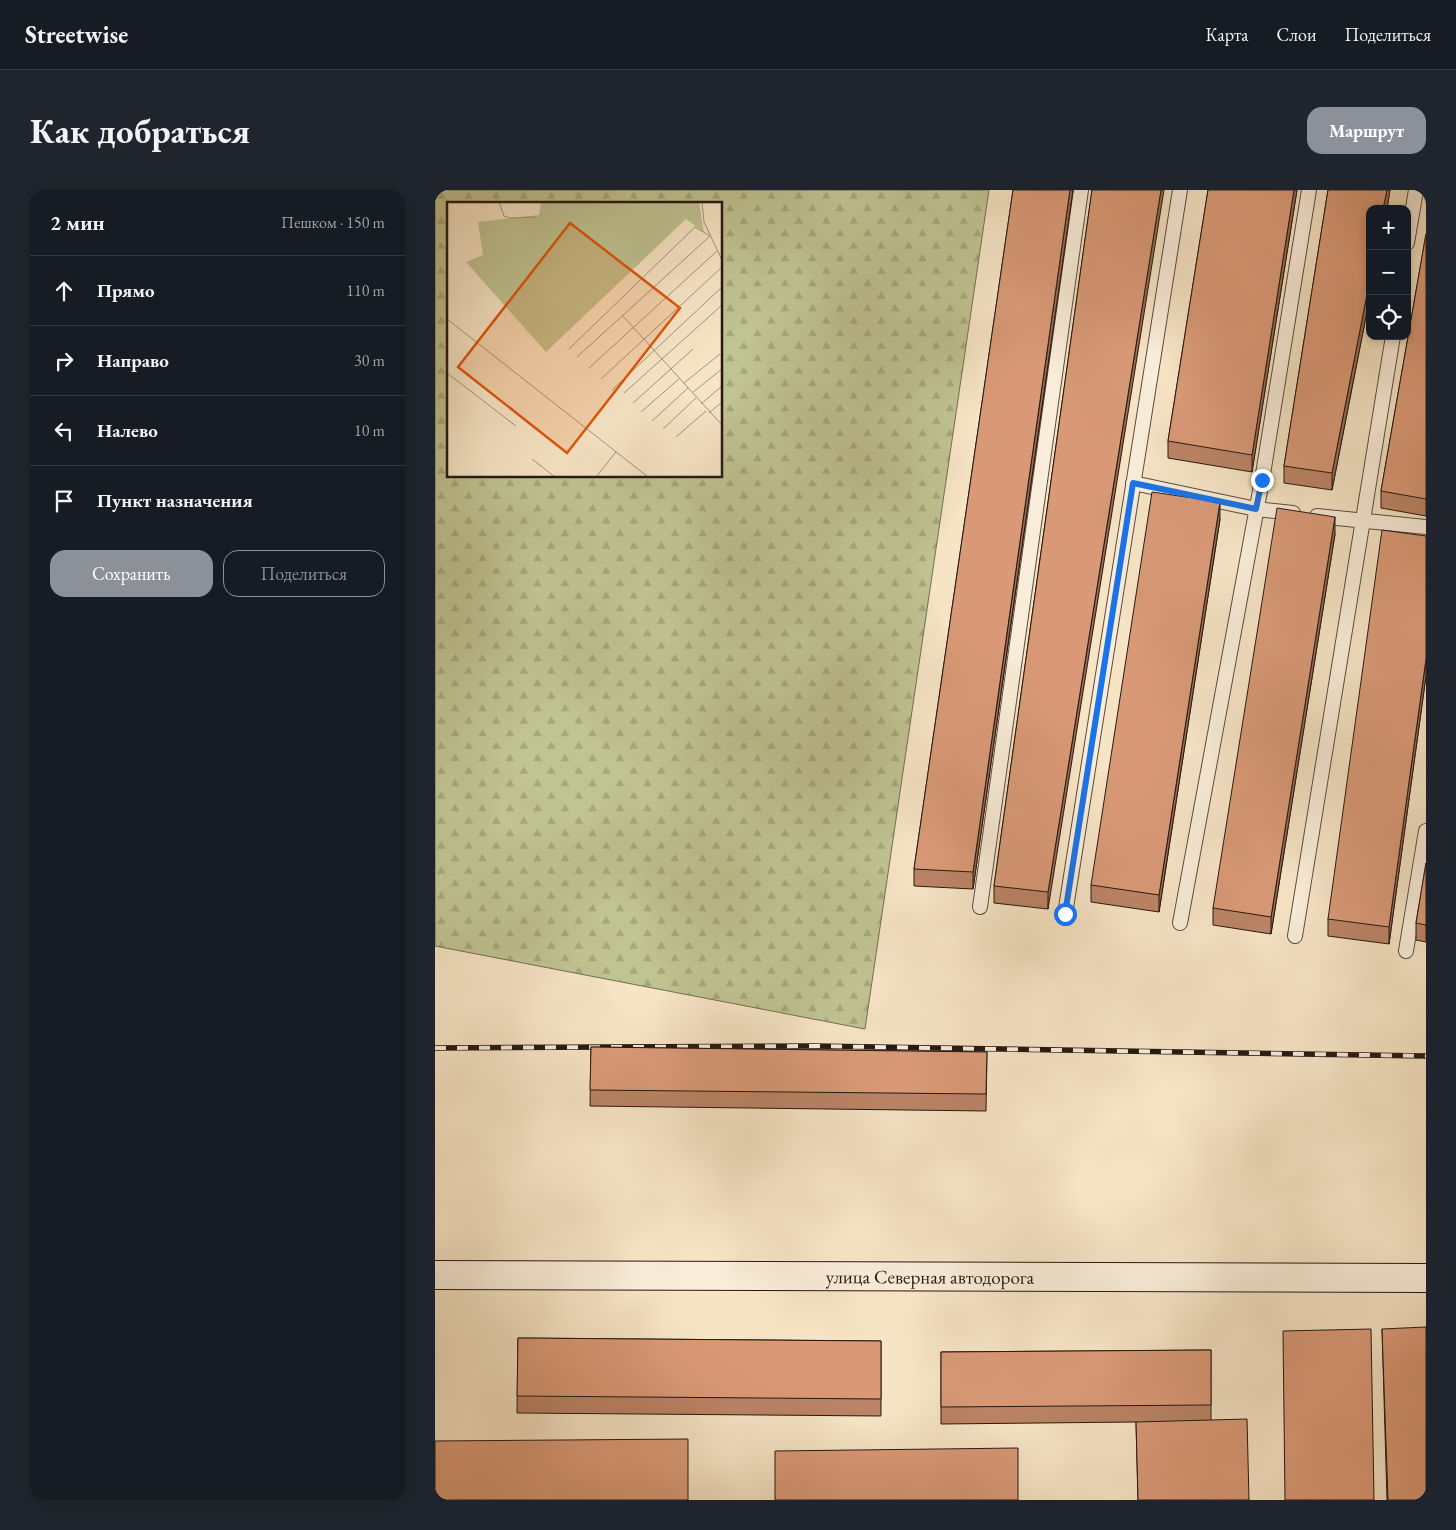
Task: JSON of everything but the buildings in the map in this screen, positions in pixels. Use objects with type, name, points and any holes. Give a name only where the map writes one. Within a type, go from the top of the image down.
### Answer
[{"type":"main road","name":"улица Северная автодорога","points":[[435,1275],[1426,1278]]},
{"type":"lane","points":[[980,907],[1081,190]]},
{"type":"lane","points":[[1065,914],[1180,190]]},
{"type":"lane","points":[[1180,924],[1256,509],[1309,190]]},
{"type":"lane","points":[[1411,216],[1415,190]]},
{"type":"lane","points":[[1295,936],[1392,340]]},
{"type":"lane","points":[[1133,483],[1256,509],[1426,527]]},
{"type":"lane","points":[[1406,951],[1426,831]]},
{"type":"green space","points":[[435,190],[989,190],[865,1029],[435,946]]},
{"type":"railway","points":[[435,1048],[813,1046],[1426,1056]]},
{"type":"route","points":[[1065,914],[1133,483],[1256,509],[1262,480]]}]
